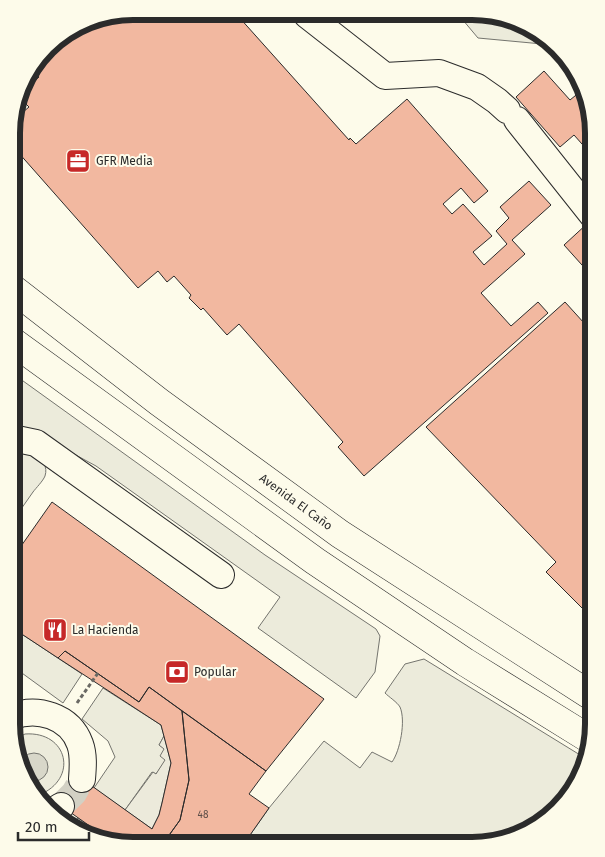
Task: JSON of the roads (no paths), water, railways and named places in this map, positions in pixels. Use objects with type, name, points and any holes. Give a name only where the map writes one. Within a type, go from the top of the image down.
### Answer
[{"type":"main road","name":"Avenida El Caño","points":[[20,294],[159,402],[340,534],[585,691]]},
{"type":"main road","points":[[20,348],[315,561],[466,662],[584,736]]},
{"type":"lane","points":[[313,20],[385,76],[439,73],[478,87],[512,115],[585,206]]},
{"type":"lane","points":[[20,440],[36,443],[221,575]]},
{"type":"lane","points":[[20,715],[30,712],[42,713],[64,722],[80,743],[83,756],[82,779]]},
{"type":"tunnel","points":[[61,806],[74,793],[82,779]]},
{"type":"place","name":"GFR Media","points":[[78,161]]},
{"type":"place","name":"La Hacienda","points":[[55,630]]},
{"type":"place","name":"Popular","points":[[177,672]]}]
